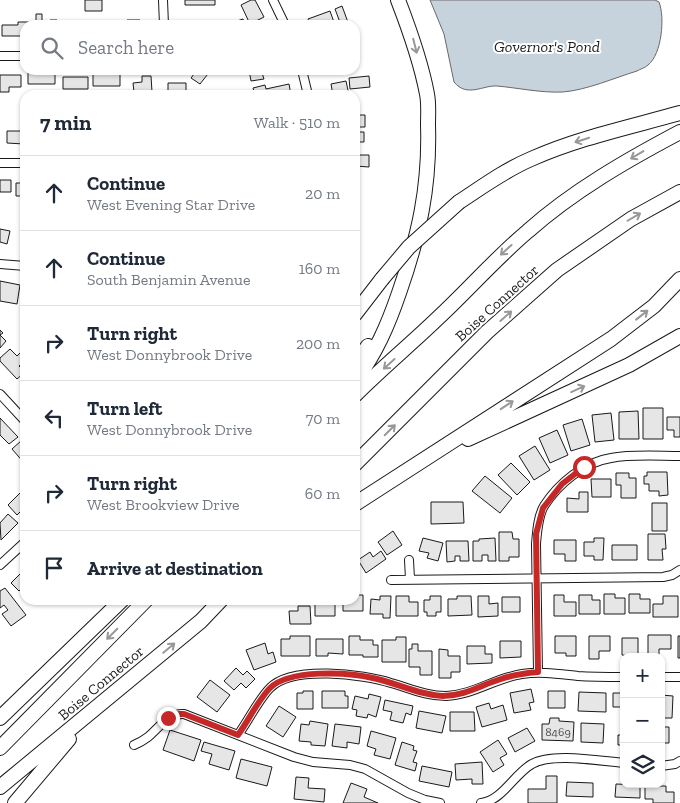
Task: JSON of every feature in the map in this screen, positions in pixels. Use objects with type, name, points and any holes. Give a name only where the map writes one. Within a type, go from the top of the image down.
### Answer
[{"type":"highway","points":[[360,375],[387,329],[406,273],[422,215],[429,156],[427,96],[413,38],[398,0]]},
{"type":"highway","points":[[360,308],[409,247],[458,202],[491,181],[530,159],[583,140],[680,113]]},
{"type":"highway","name":"Boise Connector","points":[[360,390],[438,318],[529,229],[620,165],[680,132]]},
{"type":"highway","name":"Boise Connector","points":[[360,459],[487,332],[558,270],[631,219],[680,192]]},
{"type":"highway","points":[[360,357],[380,326],[406,273]]},
{"type":"highway","points":[[360,501],[611,339],[654,306],[680,279]]},
{"type":"highway","points":[[422,460],[629,365],[680,336]]},
{"type":"highway","points":[[0,718],[104,605]]},
{"type":"highway","points":[[0,718],[117,605]]},
{"type":"highway","name":"Boise Connector","points":[[0,748],[141,605]]},
{"type":"highway","name":"Boise Connector","points":[[0,787],[201,621],[216,605]]},
{"type":"highway","points":[[201,621],[222,605]]},
{"type":"highway","points":[[15,803],[91,713]]},
{"type":"street","points":[[164,0],[164,20]]},
{"type":"street","points":[[273,0],[283,20]]},
{"type":"street","points":[[0,56],[20,56]]},
{"type":"street","points":[[303,75],[307,90]]},
{"type":"street","points":[[0,163],[20,163]]},
{"type":"street","points":[[0,264],[20,266]]},
{"type":"street","points":[[0,394],[20,416]]},
{"type":"street","points":[[538,672],[536,534],[543,508],[562,484],[584,467],[610,458],[680,456]]},
{"type":"street","points":[[0,565],[20,547]]},
{"type":"street","points":[[410,560],[410,580]]},
{"type":"street","points":[[390,580],[663,577],[672,575],[680,570]]},
{"type":"street","points":[[238,735],[270,688],[286,678],[296,675],[345,674],[365,676],[426,694],[446,696],[474,690],[501,679],[520,674],[538,672],[620,677]]},
{"type":"street","points":[[665,677],[680,677]]},
{"type":"street","points":[[134,745],[146,739],[168,718],[184,714],[294,757],[314,762],[350,765],[365,769],[408,793],[425,800],[440,803]]},
{"type":"street","points":[[481,803],[504,790],[531,764],[542,759],[560,758],[620,763]]},
{"type":"street","points":[[665,765],[676,764],[680,761]]},
{"type":"water","name":"Governor's Pond","points":[[430,0],[655,0],[659,2],[661,9],[661,35],[653,60],[647,66],[591,86],[563,92],[497,86],[470,90],[459,87],[454,82],[444,34]]},
{"type":"building","points":[[85,0],[102,0],[102,11],[85,11]]},
{"type":"building","points":[[185,0],[215,0],[215,5],[185,5]]},
{"type":"building","points":[[255,0],[264,17],[258,20],[248,20],[241,5]]},
{"type":"building","points":[[342,6],[347,20],[339,20],[335,9]]},
{"type":"building","points":[[330,11],[333,20],[308,20]]},
{"type":"building","points":[[36,14],[42,14],[42,20],[36,20]]},
{"type":"building","points":[[18,22],[20,22],[20,36],[2,36],[2,25],[18,25]]},
{"type":"building","points":[[0,75],[21,75],[21,87],[9,87],[9,92],[0,92]]},
{"type":"building","points":[[28,75],[55,75],[55,84],[28,84]]},
{"type":"building","points":[[93,75],[120,75],[120,86],[93,86]]},
{"type":"building","points":[[193,75],[207,75],[200,84],[191,78]]},
{"type":"building","points":[[250,75],[263,75],[264,79],[251,81]]},
{"type":"building","points":[[142,76],[151,76],[152,90],[134,90],[133,83],[142,82]]},
{"type":"building","points":[[369,76],[370,87],[350,89],[349,78]]},
{"type":"building","points":[[63,77],[88,77],[88,89],[63,89]]},
{"type":"building","points":[[346,81],[348,90],[332,90],[331,84]]},
{"type":"building","points":[[168,83],[186,83],[186,90],[168,90]]},
{"type":"building","points":[[289,84],[290,90],[254,90],[253,88],[265,85],[266,89]]},
{"type":"building","points":[[360,115],[365,115],[365,127],[360,127]]},
{"type":"building","points":[[7,131],[20,131],[20,144],[7,143]]},
{"type":"building","points":[[360,132],[364,132],[364,142],[360,142]]},
{"type":"building","points":[[360,155],[369,155],[369,167],[360,166]]},
{"type":"building","points":[[0,180],[11,180],[11,192],[0,192]]},
{"type":"building","points":[[16,183],[20,183],[20,196],[16,196]]},
{"type":"building","points":[[0,229],[10,231],[7,244],[0,242]]},
{"type":"building","points":[[0,281],[20,285],[17,304],[0,301]]},
{"type":"building","points":[[0,335],[6,341],[0,348]]},
{"type":"building","points":[[10,349],[17,356],[20,353],[20,376],[17,379],[0,361],[0,358]]},
{"type":"building","points":[[643,408],[663,408],[663,439],[643,439]]},
{"type":"building","points":[[638,411],[639,439],[619,439],[619,412]]},
{"type":"building","points":[[611,413],[614,440],[595,442],[592,415]]},
{"type":"building","points":[[667,417],[680,417],[680,437],[674,437],[674,430],[667,430]]},
{"type":"building","points":[[0,418],[18,437],[9,444],[0,435]]},
{"type":"building","points":[[582,419],[590,445],[571,451],[563,425]]},
{"type":"building","points":[[557,430],[568,455],[550,463],[539,438]]},
{"type":"building","points":[[20,442],[20,458],[12,449]]},
{"type":"building","points":[[535,446],[550,470],[534,480],[519,456]]},
{"type":"building","points":[[511,463],[530,482],[517,495],[498,475]]},
{"type":"building","points":[[647,472],[667,472],[668,495],[659,496],[659,491],[649,491],[649,484],[644,484],[644,476],[647,476]]},
{"type":"building","points":[[616,473],[629,473],[629,478],[636,478],[636,498],[621,498],[621,485],[616,485]]},
{"type":"building","points":[[485,476],[512,498],[500,513],[472,491]]},
{"type":"building","points":[[591,479],[611,479],[611,497],[592,497]]},
{"type":"building","points":[[579,492],[588,492],[588,512],[567,512],[567,498],[579,499]]},
{"type":"building","points":[[20,493],[20,512],[17,515],[8,505]]},
{"type":"building","points":[[431,502],[463,502],[464,523],[431,524]]},
{"type":"building","points":[[652,503],[667,503],[667,531],[652,531]]},
{"type":"building","points":[[8,514],[18,523],[1,540],[0,523]]},
{"type":"building","points":[[393,531],[402,545],[387,555],[378,542]]},
{"type":"building","points":[[499,532],[512,532],[513,539],[519,539],[519,557],[509,557],[509,561],[499,561]]},
{"type":"building","points":[[648,534],[665,534],[666,549],[662,549],[663,560],[648,560]]},
{"type":"building","points":[[423,538],[443,543],[438,561],[427,558],[429,553],[419,551]]},
{"type":"building","points":[[495,538],[496,561],[488,561],[488,555],[482,555],[482,561],[473,561],[473,541]]},
{"type":"building","points":[[594,538],[604,538],[603,560],[594,560],[594,556],[584,556],[584,542],[594,542]]},
{"type":"building","points":[[554,540],[576,540],[576,561],[565,561],[565,554],[554,554]]},
{"type":"building","points":[[446,541],[468,541],[469,561],[460,561],[460,556],[455,556],[455,561],[447,562]]},
{"type":"building","points":[[612,545],[637,545],[637,560],[612,560]]},
{"type":"building","points":[[381,551],[386,559],[366,573],[360,563],[360,559],[370,552],[373,557]]},
{"type":"building","points":[[20,574],[19,591],[11,583]]},
{"type":"building","points":[[5,588],[26,615],[11,626],[2,614],[8,610],[4,605],[0,608],[0,591]]},
{"type":"building","points":[[604,594],[615,594],[615,598],[625,598],[625,614],[604,614]]},
{"type":"building","points":[[629,594],[640,594],[640,599],[650,599],[650,613],[629,613]]},
{"type":"building","points":[[360,595],[363,595],[363,611],[343,611],[343,605],[360,605]]},
{"type":"building","points":[[554,595],[564,595],[564,602],[576,602],[576,616],[554,616]]},
{"type":"building","points":[[579,595],[592,595],[592,600],[600,600],[600,614],[579,614]]},
{"type":"building","points":[[380,596],[391,596],[390,618],[383,618],[383,614],[370,614],[371,599],[380,600]]},
{"type":"building","points":[[396,596],[409,596],[409,602],[418,602],[418,616],[396,616]]},
{"type":"building","points":[[430,596],[441,596],[441,612],[436,612],[436,616],[427,616],[427,612],[424,612],[424,600],[430,600]]},
{"type":"building","points":[[457,596],[471,596],[472,615],[448,616],[448,599],[457,599]]},
{"type":"building","points":[[478,596],[489,596],[489,604],[498,603],[498,616],[478,617]]},
{"type":"building","points":[[663,596],[678,596],[678,617],[653,617],[653,604],[663,604]]},
{"type":"building","points":[[502,597],[520,597],[520,612],[502,612]]},
{"type":"building","points":[[315,605],[335,605],[335,616],[315,616]]},
{"type":"building","points":[[298,606],[310,606],[311,624],[290,624],[289,611],[298,611]]},
{"type":"building","points":[[648,635],[671,635],[671,649],[659,649],[659,653],[648,653]]},
{"type":"building","points":[[290,636],[310,636],[310,656],[281,656],[281,639],[290,639]]},
{"type":"building","points":[[349,636],[360,636],[360,640],[373,640],[373,645],[378,645],[378,657],[349,655]]},
{"type":"building","points":[[555,636],[576,636],[576,656],[566,656],[566,653],[555,653]]},
{"type":"building","points":[[589,636],[610,636],[610,651],[599,651],[599,659],[589,659]]},
{"type":"building","points":[[678,636],[680,636],[680,658],[678,658]]},
{"type":"building","points":[[396,637],[406,637],[406,662],[382,662],[382,640],[396,640]]},
{"type":"building","points":[[622,638],[638,638],[638,653],[622,653]]},
{"type":"building","points":[[316,639],[343,639],[343,654],[328,653],[328,656],[316,656]]},
{"type":"building","points":[[500,641],[521,641],[521,657],[500,658]]},
{"type":"building","points":[[265,643],[268,654],[273,652],[276,662],[254,670],[246,650]]},
{"type":"building","points":[[412,644],[418,644],[418,651],[432,651],[432,675],[420,675],[420,667],[409,667],[409,649],[412,649]]},
{"type":"building","points":[[467,646],[485,646],[485,654],[492,654],[492,663],[467,664]]},
{"type":"building","points":[[439,649],[448,650],[448,656],[460,656],[460,672],[451,672],[451,678],[439,678]]},
{"type":"building","points":[[236,668],[243,675],[247,671],[255,679],[246,688],[241,683],[234,690],[224,681]]},
{"type":"building","points":[[210,680],[230,695],[217,712],[197,697]]},
{"type":"building","points":[[531,689],[534,702],[529,703],[531,710],[514,713],[510,693]]},
{"type":"building","points":[[303,691],[313,691],[313,709],[297,709],[297,693],[303,693]]},
{"type":"building","points":[[322,691],[345,691],[345,696],[348,696],[348,708],[322,708]]},
{"type":"building","points":[[548,691],[565,691],[565,708],[548,708]]},
{"type":"building","points":[[579,692],[606,693],[606,712],[578,711]]},
{"type":"building","points":[[613,693],[620,693],[620,707],[613,707]]},
{"type":"building","points":[[369,694],[381,697],[376,717],[368,714],[367,718],[356,716],[357,710],[352,709],[355,696],[368,699]]},
{"type":"building","points":[[665,695],[673,696],[672,718],[665,718]]},
{"type":"building","points":[[385,700],[413,706],[411,715],[406,713],[403,723],[390,720],[392,712],[383,710]]},
{"type":"building","points":[[489,703],[491,709],[503,705],[507,720],[482,727],[476,707]]},
{"type":"building","points":[[279,706],[296,717],[283,737],[266,726]]},
{"type":"building","points":[[419,711],[446,716],[442,733],[416,728]]},
{"type":"building","points":[[450,712],[474,712],[475,731],[450,731]]},
{"type":"building","points":[[550,718],[574,722],[573,741],[542,740],[542,724],[549,724]]},
{"type":"building","points":[[310,721],[328,724],[325,746],[311,745],[311,742],[299,741],[301,724],[309,725]]},
{"type":"building","points":[[581,723],[604,724],[603,743],[581,742]]},
{"type":"building","points":[[335,724],[361,727],[359,744],[347,742],[347,748],[332,746]]},
{"type":"building","points":[[665,727],[669,727],[669,743],[665,743]]},
{"type":"building","points":[[527,728],[535,741],[515,752],[508,738]]},
{"type":"building","points":[[170,730],[201,740],[194,761],[163,750]]},
{"type":"building","points":[[371,731],[396,738],[390,759],[374,755],[376,749],[367,746]]},
{"type":"building","points":[[618,735],[620,735],[620,745],[618,745]]},
{"type":"building","points":[[498,740],[507,754],[500,758],[504,765],[493,772],[480,752]]},
{"type":"building","points":[[204,742],[235,751],[229,770],[209,764],[212,754],[201,751]]},
{"type":"building","points":[[402,742],[414,746],[413,750],[417,751],[413,762],[417,763],[415,771],[395,765]]},
{"type":"building","points":[[241,759],[272,767],[267,786],[236,778]]},
{"type":"building","points":[[482,762],[483,784],[472,784],[472,779],[456,780],[455,764]]},
{"type":"building","points":[[422,766],[452,772],[449,787],[419,781]]},
{"type":"building","points":[[546,776],[557,776],[557,803],[528,803],[528,789],[546,789]]},
{"type":"building","points":[[296,777],[309,778],[308,788],[325,789],[324,802],[294,799]]},
{"type":"building","points":[[567,782],[593,783],[593,797],[566,796]]},
{"type":"building","points":[[351,783],[367,789],[364,797],[378,803],[343,803]]},
{"type":"building","points":[[616,784],[620,784],[620,788],[640,788],[640,798],[615,797]]},
{"type":"building","points":[[666,786],[666,792],[674,792],[674,803],[653,803],[653,799],[645,799],[645,788],[665,788]]},
{"type":"route","points":[[168,718],[184,714],[238,735],[270,688],[286,678],[296,675],[345,674],[365,676],[394,683],[417,692],[446,696],[465,693],[492,682],[520,674],[538,672],[536,534],[543,508],[562,484],[584,467]]}]
